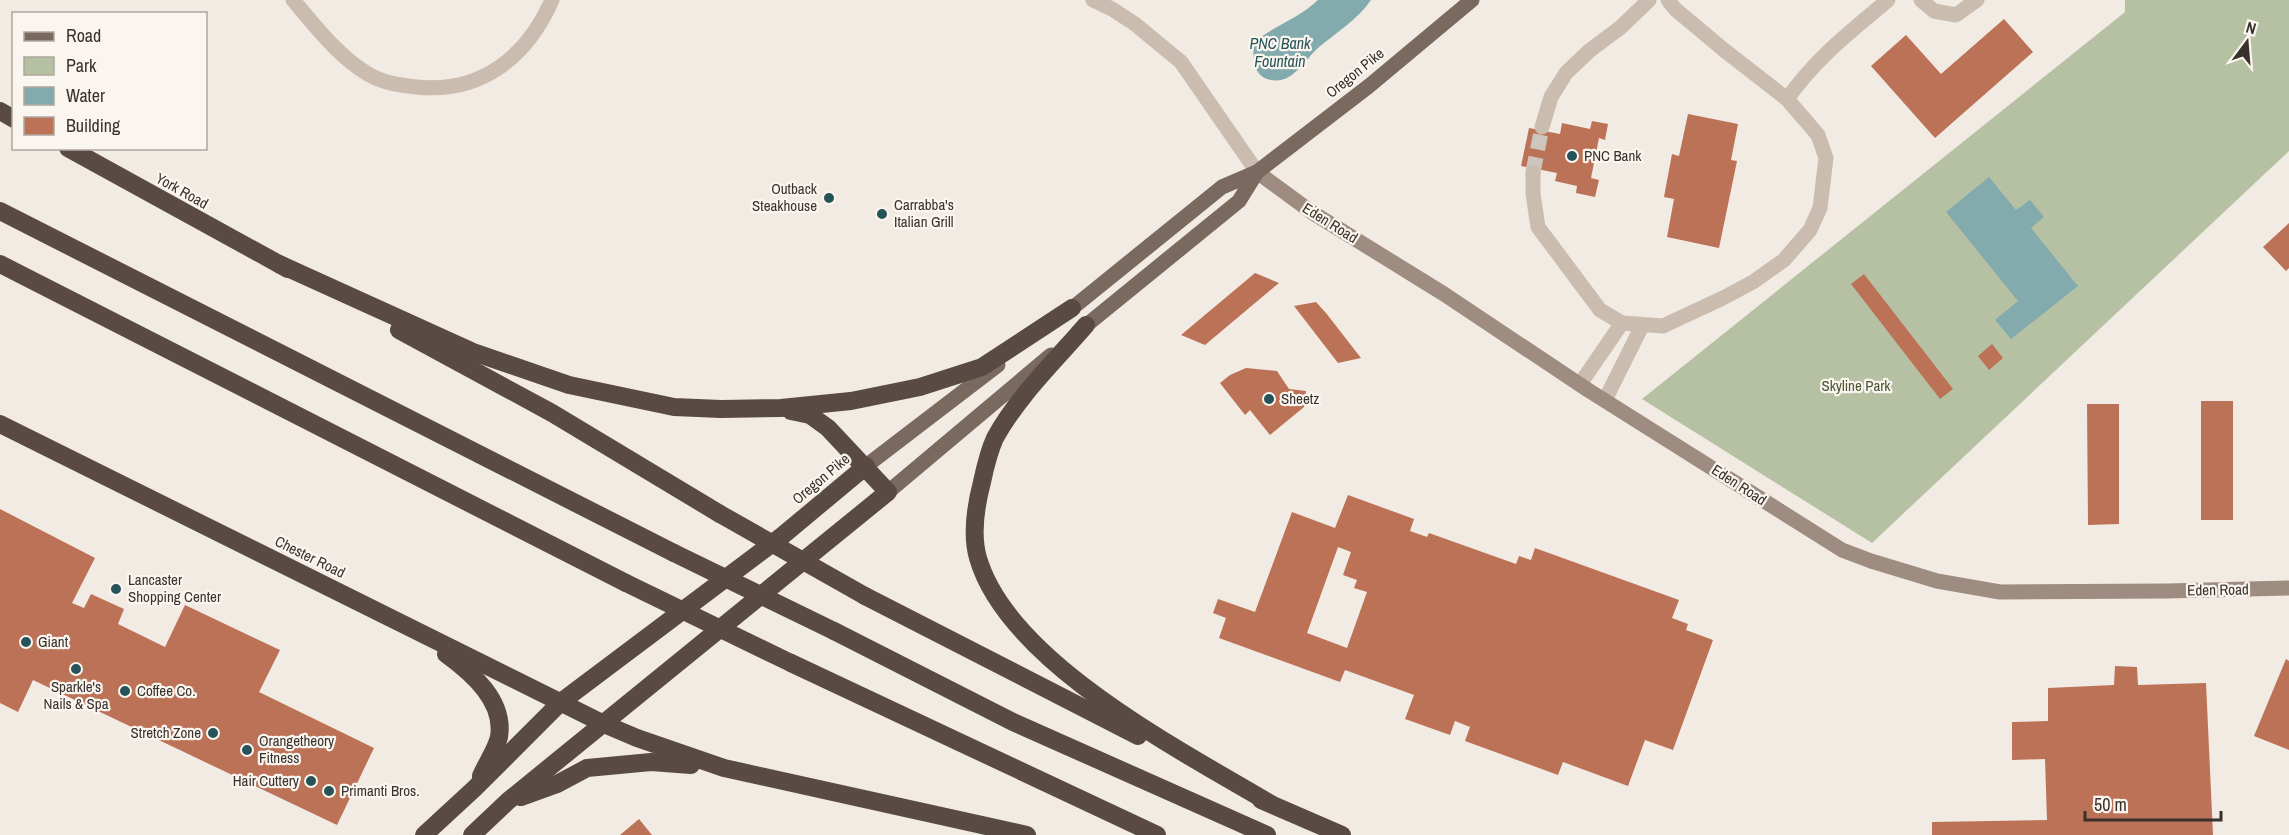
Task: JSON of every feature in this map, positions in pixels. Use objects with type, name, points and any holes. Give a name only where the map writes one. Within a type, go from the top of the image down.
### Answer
[{"type":"highway","name":"York Road","points":[[72,150],[279,264]]},
{"type":"highway","points":[[0,211],[1013,722],[1267,835]]},
{"type":"highway","points":[[0,264],[626,583],[1157,835]]},
{"type":"highway","points":[[279,264],[474,352],[569,385],[674,407],[721,410],[781,408],[851,401],[920,387],[982,367],[1072,308]]},
{"type":"highway","points":[[279,264],[552,413],[720,514],[865,596],[1271,804],[1342,835]]},
{"type":"highway","points":[[1086,325],[1020,401],[994,440],[977,503],[975,529],[978,557],[990,587],[1009,615],[1074,679],[1140,725],[1271,804]]},
{"type":"highway","points":[[781,408],[810,416],[828,428],[888,492]]},
{"type":"highway","name":"Chester Road","points":[[0,424],[604,724],[724,768]]},
{"type":"highway","name":"Oregon Pike","points":[[424,835],[475,788],[561,702],[782,536],[866,466]]},
{"type":"highway","name":"Oregon Pike","points":[[472,835],[508,801],[888,492]]},
{"type":"highway","points":[[382,612],[468,670],[483,687],[493,704],[499,722],[498,739],[475,788]]},
{"type":"highway","points":[[508,801],[557,784],[587,768],[651,762],[724,768],[1027,835]]},
{"type":"main road","name":"Oregon Pike","points":[[866,466],[1072,308],[1222,187],[1257,172],[1369,86],[1472,0]]},
{"type":"main road","name":"Oregon Pike","points":[[888,492],[1086,325],[1239,201],[1257,172]]},
{"type":"street","points":[[293,0],[335,46],[368,74],[396,85],[426,88],[448,87],[473,81],[486,76],[507,62],[537,29],[552,0]]},
{"type":"street","points":[[1093,0],[1135,24],[1181,62],[1257,172]]},
{"type":"street","points":[[1542,127],[1551,98],[1566,73],[1649,0]]},
{"type":"street","points":[[1533,172],[1533,194],[1539,226],[1600,310],[1622,323],[1664,326],[1753,282],[1784,260],[1810,230],[1820,208],[1826,158],[1818,135],[1787,99],[1724,50],[1668,0]]},
{"type":"street","points":[[1787,99],[1822,55],[1888,0]]},
{"type":"street","points":[[1921,0],[1934,11],[1956,15],[1977,0]]},
{"type":"street","name":"Eden Road","points":[[1257,172],[1313,213],[1444,294],[1580,384],[1842,550],[1937,581],[2000,592],[2289,588]]},
{"type":"street","points":[[1580,384],[1622,323]]},
{"type":"street","points":[[1605,400],[1642,326]]},
{"type":"green space","name":"Skyline Park","points":[[2125,0],[2289,0],[2289,151],[1872,543],[1642,399],[2125,12]]},
{"type":"water","name":"PNC Bank Fountain","points":[[1318,0],[1371,0],[1353,20],[1319,47],[1290,76],[1276,80],[1262,77],[1254,63],[1254,42],[1303,12]]},
{"type":"water","points":[[1989,177],[2016,210],[2030,200],[2044,217],[2031,228],[2078,286],[2011,339],[1995,320],[2018,301],[1946,212]]},
{"type":"building","points":[[2004,19],[2033,52],[1935,138],[1871,66],[1906,35],[1941,74]]},
{"type":"building","points":[[1688,114],[1738,124],[1731,160],[1737,161],[1719,248],[1667,237],[1674,199],[1664,197],[1672,154],[1679,156]]},
{"type":"building","points":[[1592,121],[1608,124],[1605,140],[1599,138],[1591,178],[1599,180],[1595,197],[1576,193],[1577,186],[1555,181],[1557,173],[1521,166],[1529,128],[1560,134],[1562,123],[1590,129]]},
{"type":"building","points":[[2289,223],[2289,268],[2286,271],[2263,247]]},
{"type":"building","points":[[1255,273],[1279,283],[1205,345],[1181,335]]},
{"type":"building","points":[[1864,274],[1953,389],[1940,399],[1851,284]]},
{"type":"building","name":"Sheetz","points":[[1316,302],[1361,358],[1338,363],[1294,306]]},
{"type":"building","points":[[1992,344],[2003,358],[1989,370],[1978,356]]},
{"type":"building","name":"Sheetz","points":[[1246,368],[1277,371],[1289,389],[1306,391],[1304,407],[1270,435],[1250,410],[1245,415],[1220,383],[1230,375]]},
{"type":"building","points":[[2201,401],[2233,401],[2233,520],[2201,520]]},
{"type":"building","points":[[2087,404],[2119,404],[2119,524],[2088,525]]},
{"type":"building","points":[[1348,495],[1414,519],[1410,531],[1427,537],[1429,533],[1516,564],[1519,556],[1531,560],[1535,548],[1679,600],[1672,618],[1688,624],[1686,630],[1713,640],[1673,750],[1645,740],[1628,786],[1563,762],[1558,775],[1465,741],[1470,727],[1455,721],[1450,735],[1405,719],[1414,695],[1345,670],[1340,682],[1219,638],[1226,618],[1213,613],[1218,599],[1255,612],[1292,512],[1335,528]],"holes":[[[1338,547],[1351,552],[1343,575],[1357,580],[1354,588],[1367,592],[1347,648],[1307,633]]]},
{"type":"building","points":[[0,509],[95,558],[72,603],[84,608],[91,594],[124,609],[118,624],[165,647],[185,605],[280,650],[259,692],[374,748],[337,825],[33,680],[18,712],[0,703]]},
{"type":"building","points":[[2286,659],[2289,661],[2289,750],[2254,736]]},
{"type":"building","points":[[2115,666],[2137,667],[2138,685],[2206,683],[2213,835],[1932,835],[1932,822],[2047,820],[2045,759],[2012,760],[2012,722],[2048,721],[2048,688],[2114,685]]},
{"type":"building","points":[[639,819],[652,835],[620,835]]},
{"type":"tunnel","points":[[1533,172],[1542,127]]},
{"type":"place","name":"PNC Bank","points":[[1572,156]]},
{"type":"place","name":"Outback Steakhouse","points":[[829,198]]},
{"type":"place","name":"Carrabba's Italian Grill","points":[[882,214]]},
{"type":"place","name":"Sheetz","points":[[1269,399]]},
{"type":"place","name":"Lancaster Shopping Center","points":[[116,589]]},
{"type":"place","name":"Giant","points":[[26,642]]},
{"type":"place","name":"Sparkle's Nails & Spa","points":[[76,669]]},
{"type":"place","name":"Coffee Co.","points":[[125,691]]},
{"type":"place","name":"Stretch Zone","points":[[213,733]]},
{"type":"place","name":"Orangetheory Fitness","points":[[247,750]]},
{"type":"place","name":"Hair Cuttery","points":[[311,781]]},
{"type":"place","name":"Primanti Bros.","points":[[329,791]]}]
